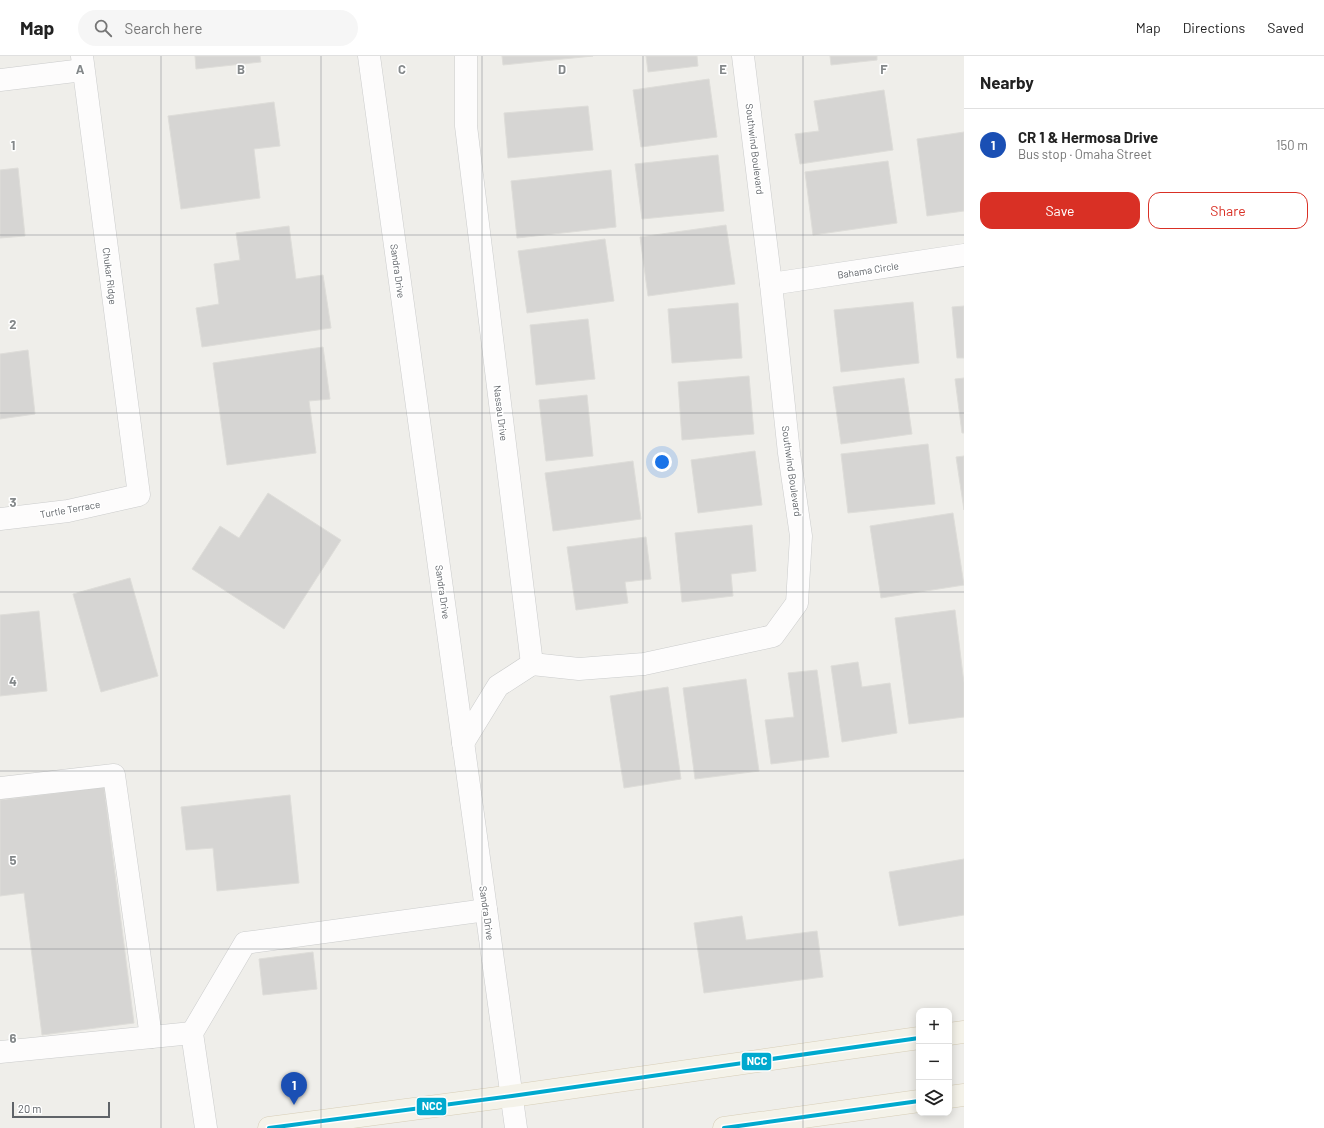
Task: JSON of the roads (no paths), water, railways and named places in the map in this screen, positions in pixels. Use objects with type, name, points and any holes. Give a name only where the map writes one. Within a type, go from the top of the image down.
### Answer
[{"type":"main road","points":[[952,1034],[964,1032]]},
{"type":"main road","points":[[269,1128],[512,1096],[916,1038]]},
{"type":"main road","points":[[952,1096],[964,1094]]},
{"type":"main road","points":[[724,1128],[916,1101]]},
{"type":"street","name":"Sandra Drive","points":[[369,56],[516,1128]]},
{"type":"street","name":"Nassau Drive","points":[[466,56],[466,126],[532,664]]},
{"type":"street","name":"Southwind Boulevard","points":[[532,664],[578,669],[644,664],[772,636],[797,604],[801,536],[789,453],[772,284],[743,56]]},
{"type":"street","points":[[0,80],[83,63]]},
{"type":"street","name":"Chukar Ridge","points":[[83,63],[139,495]]},
{"type":"street","name":"Bahama Circle","points":[[772,284],[964,255]]},
{"type":"street","name":"Turtle Terrace","points":[[0,519],[68,511],[139,495]]},
{"type":"street","points":[[463,743],[498,686],[532,664]]},
{"type":"street","points":[[0,788],[114,775],[151,1037]]},
{"type":"street","points":[[206,1128],[192,1033],[245,943],[486,910]]},
{"type":"street","points":[[0,1052],[192,1033]]},
{"type":"place","name":"CR 1 & Hermosa Drive","points":[[294,1105]]}]
